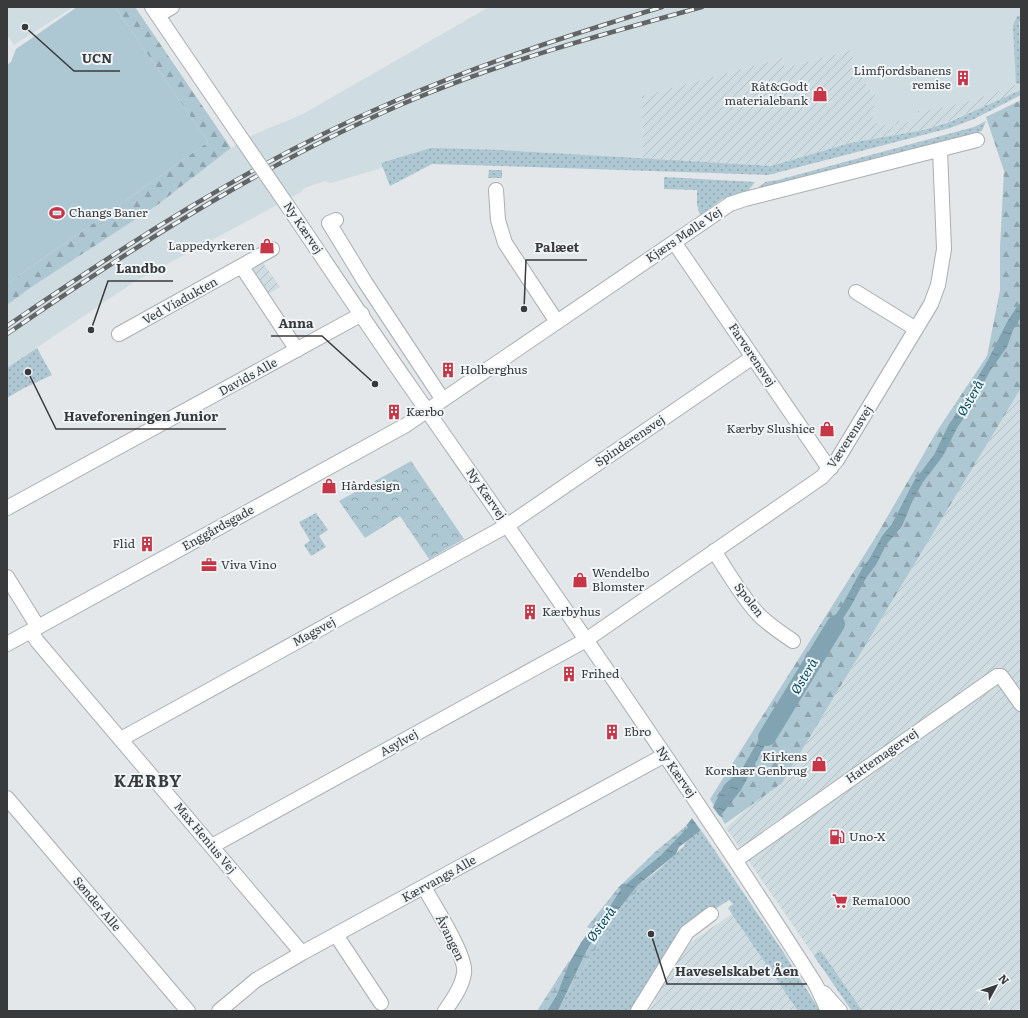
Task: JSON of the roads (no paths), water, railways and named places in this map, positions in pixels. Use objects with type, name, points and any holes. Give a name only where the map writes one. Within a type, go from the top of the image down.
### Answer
[{"type":"street","points":[[155,11],[172,7]]},
{"type":"street","name":"Ny Kærvej","points":[[155,11],[714,827],[816,985],[828,1011]]},
{"type":"street","name":"Kjærs Mølle Vej","points":[[428,410],[730,204],[977,140]]},
{"type":"street","name":"Væverensvej","points":[[586,640],[822,477],[831,468],[931,304],[938,285],[944,249],[940,150]]},
{"type":"street","points":[[496,190],[498,220],[500,231],[505,243],[557,322]]},
{"type":"street","name":"Ny Kærvej","points":[[336,220],[330,223],[365,282],[443,400]]},
{"type":"street","name":"Farverensvej","points":[[674,242],[826,464],[831,468]]},
{"type":"street","name":"Ved Viadukten","points":[[120,334],[272,249]]},
{"type":"street","points":[[242,267],[297,350]]},
{"type":"street","points":[[856,292],[916,329]]},
{"type":"street","name":"Davids Alle","points":[[7,508],[362,314]]},
{"type":"street","name":"Spinderensvej","points":[[508,525],[753,357]]},
{"type":"street","name":"Enggårdsgade","points":[[7,644],[406,425],[428,410]]},
{"type":"street","name":"Magsvej","points":[[121,739],[508,525]]},
{"type":"street","name":"Spolen","points":[[714,551],[760,616],[793,641]]},
{"type":"street","points":[[7,577],[34,629]]},
{"type":"street","name":"Max Henius Vej","points":[[34,629],[37,641],[302,953]]},
{"type":"street","name":"Asylvej","points":[[212,846],[586,640]]},
{"type":"street","name":"Hattemagervej","points":[[736,860],[997,676],[1001,676],[1021,704]]},
{"type":"street","name":"Kærvangs Alle","points":[[219,1011],[256,980],[302,953],[665,755]]},
{"type":"street","name":"Sønder Alle","points":[[7,798],[188,1011]]},
{"type":"street","name":"Åvangen","points":[[424,887],[461,955],[465,971],[461,986],[445,1011]]},
{"type":"street","points":[[638,1011],[687,932],[711,914]]},
{"type":"street","points":[[336,935],[381,1003]]},
{"type":"street","name":"Ny Kærvej","points":[[816,985],[840,1011]]},
{"type":"water","points":[[1021,303],[1021,317],[1013,330],[1007,347],[990,371],[945,452],[923,482],[912,502],[902,526],[886,545],[876,565],[866,578],[851,606],[820,649],[798,689],[779,716],[779,719],[741,790],[722,814],[679,847],[676,854],[638,885],[615,914],[602,926],[587,950],[558,1011],[547,1011],[557,995],[569,963],[582,941],[607,911],[621,889],[618,888],[622,884],[626,884],[661,855],[688,827],[686,826],[692,818],[699,817],[713,807],[724,785],[742,769],[775,707],[790,688],[807,655],[841,607],[882,536],[892,524],[914,481],[934,455],[946,430],[988,360],[1007,322]]},
{"type":"waterway","name":"Østerå","points":[[767,737],[836,624]]},
{"type":"railway","points":[[7,326],[99,264],[192,206],[289,151],[338,127],[455,76],[592,28],[662,7]]},
{"type":"railway","points":[[7,334],[107,267],[209,203],[261,173],[369,119],[424,95],[492,69],[562,47],[702,7]]},
{"type":"place","name":"UCN","points":[[25,27]]},
{"type":"place","name":"Limfjordsbanens remise","points":[[963,78]]},
{"type":"place","name":"Råt&Godt materialebank","points":[[820,94]]},
{"type":"place","name":"Changs Baner","points":[[57,213]]},
{"type":"place","name":"Lappedyrkeren","points":[[267,246]]},
{"type":"place","name":"Palæet","points":[[524,309]]},
{"type":"place","name":"Landbo","points":[[91,330]]},
{"type":"place","name":"Holberghus","points":[[448,370]]},
{"type":"place","name":"Haveforeningen Junior","points":[[28,372]]},
{"type":"place","name":"Anna","points":[[375,384]]},
{"type":"place","name":"Kærbo","points":[[394,412]]},
{"type":"place","name":"Kærby Slushice","points":[[827,429]]},
{"type":"place","name":"Hårdesign","points":[[329,486]]},
{"type":"place","name":"Flid","points":[[147,544]]},
{"type":"place","name":"Viva Vino","points":[[209,565]]},
{"type":"place","name":"Wendelbo Blomster","points":[[580,580]]},
{"type":"place","name":"Kærbyhus","points":[[530,612]]},
{"type":"place","name":"Frihed","points":[[569,674]]},
{"type":"place","name":"Ebro","points":[[612,732]]},
{"type":"place","name":"Kirkens Korshær Genbrug","points":[[819,764]]},
{"type":"place","name":"Uno-X","points":[[837,837]]},
{"type":"place","name":"Rema1000","points":[[840,901]]},
{"type":"place","name":"Haveselskabet Åen","points":[[651,934]]},
{"type":"district","name":"KÆRBY","points":[[148,781]]}]
